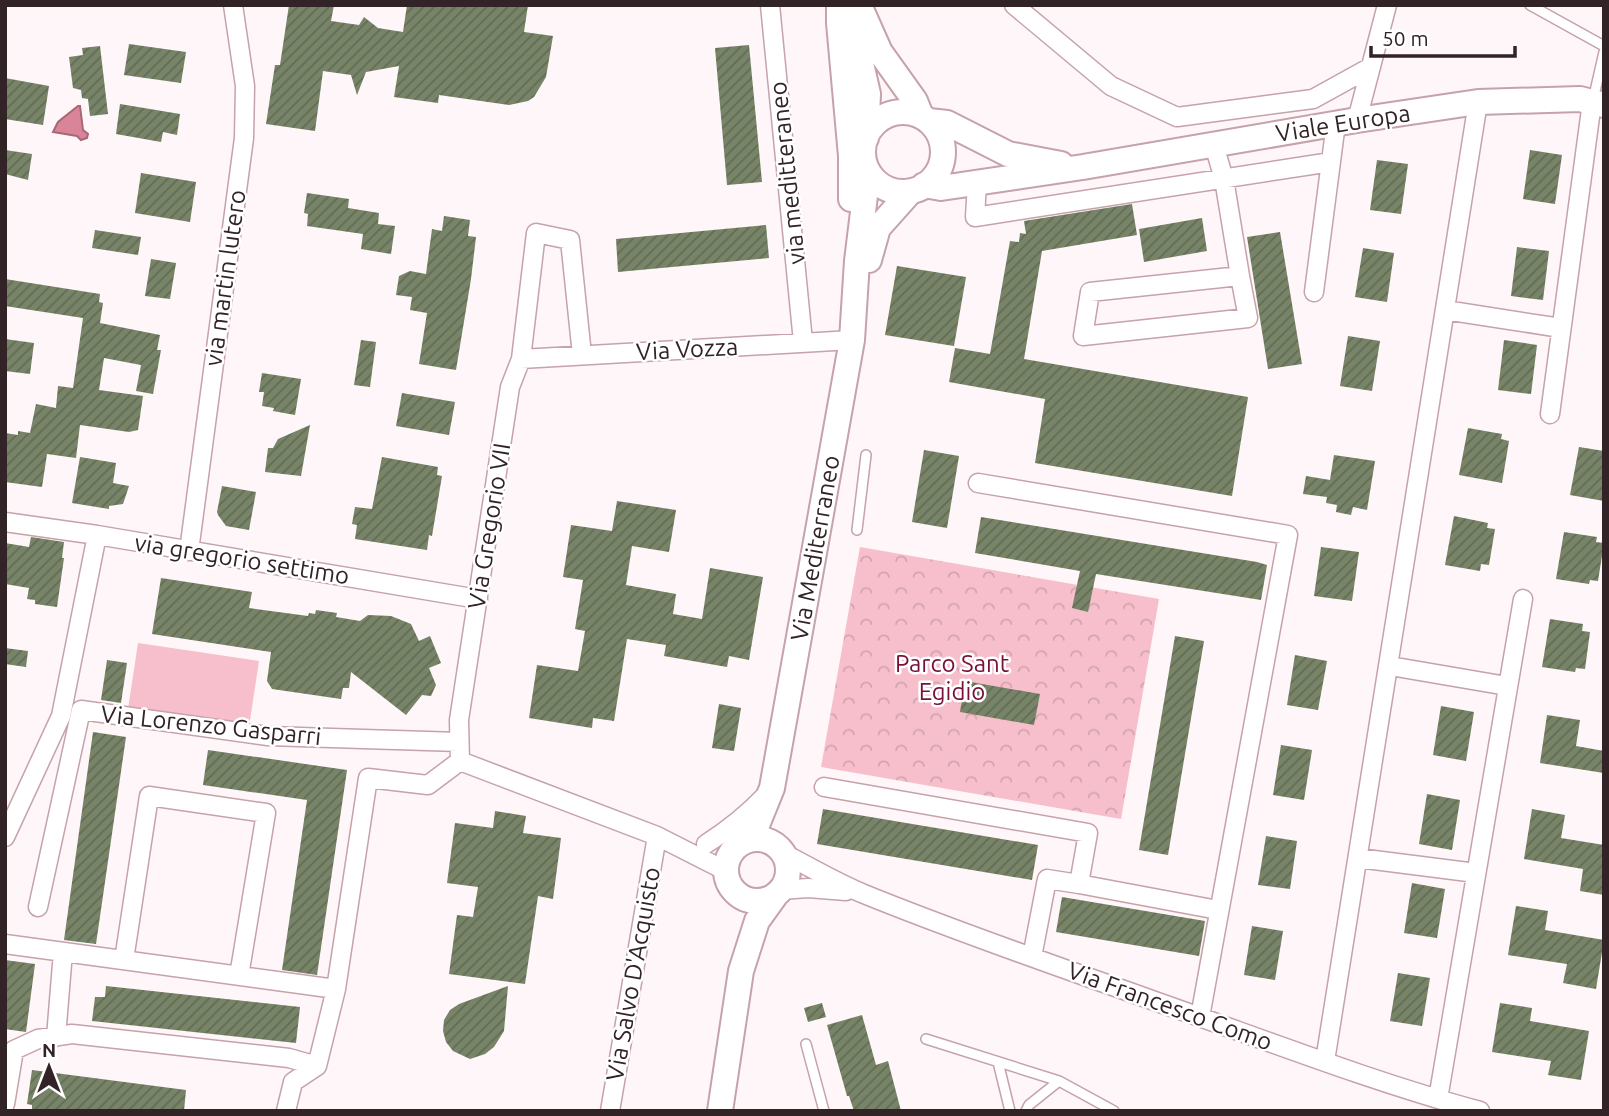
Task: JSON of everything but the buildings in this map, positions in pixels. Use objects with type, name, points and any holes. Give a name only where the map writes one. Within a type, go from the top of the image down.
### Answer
[{"type":"main road","name":"Via Mediterraneo","points":[[839,5],[851,156],[846,260],[854,307]]},
{"type":"main road","points":[[849,5],[868,94],[866,138]]},
{"type":"main road","points":[[859,5],[880,52],[925,118],[937,130],[942,142],[940,166],[934,177],[918,188],[898,191],[876,180],[868,170],[863,149],[866,138],[872,126],[882,118],[908,112],[925,118],[947,123],[1008,154],[1083,167]]},
{"type":"main road","name":"Viale Europa","points":[[918,188],[941,188],[1083,167],[1346,121],[1478,102],[1580,99],[1598,104]]},
{"type":"main road","name":"Via Mediterraneo","points":[[742,843],[755,830],[772,788],[852,340],[857,261],[868,170]]},
{"type":"main road","name":"Via Mediterraneo","points":[[854,307],[878,228],[918,188]]},
{"type":"main road","name":"Via Mediterraneo","points":[[772,788],[780,850]]},
{"type":"main road","points":[[720,1111],[741,971],[757,921],[788,876],[787,860],[780,850],[762,840],[742,843],[727,862],[727,880],[738,895],[741,916],[741,971]]},
{"type":"main road","points":[[738,895],[752,901],[768,900],[778,893]]},
{"type":"street","name":"via martin lutero","points":[[189,551],[244,138],[245,86],[233,5]]},
{"type":"street","name":"via meditteraneo","points":[[770,5],[803,342]]},
{"type":"street","points":[[1014,5],[1111,86],[1177,117],[1313,99],[1371,67]]},
{"type":"street","points":[[1314,292],[1331,162],[1371,67],[1387,5]]},
{"type":"street","points":[[1325,1061],[1478,102]]},
{"type":"street","points":[[1550,414],[1561,328],[1598,104]]},
{"type":"street","points":[[1214,145],[1224,179],[1248,318],[1083,336],[1090,292],[1240,276]]},
{"type":"street","points":[[977,183],[975,217],[1331,162]]},
{"type":"street","name":"Via Gregorio VII","points":[[460,761],[459,720],[510,387],[522,359],[536,233],[570,240],[582,355]]},
{"type":"street","points":[[1446,310],[1561,328]]},
{"type":"street","name":"Via Vozza","points":[[522,359],[852,340]]},
{"type":"street","points":[[978,483],[1288,535],[1200,1017]]},
{"type":"street","name":"via gregorio settimo","points":[[5,523],[97,535],[478,599]]},
{"type":"street","points":[[5,837],[61,716],[97,535]]},
{"type":"street","points":[[1438,1099],[1523,599]]},
{"type":"street","points":[[1390,666],[1507,686]]},
{"type":"street","name":"Via Lorenzo Gasparri","points":[[38,907],[81,710],[268,736],[459,742]]},
{"type":"street","points":[[286,1111],[293,1082],[317,1066],[336,989],[368,778],[428,785],[460,761],[657,836],[726,871]]},
{"type":"street","points":[[824,786],[1088,833],[1079,884]]},
{"type":"street","points":[[706,844],[749,813],[772,788]]},
{"type":"street","points":[[124,960],[149,796],[266,813],[239,976]]},
{"type":"street","points":[[657,836],[706,844],[742,843]]},
{"type":"street","name":"Via Salvo D'Acquisto","points":[[610,1111],[657,836]]},
{"type":"street","name":"Via Francesco Como","points":[[780,850],[818,873],[863,894],[1325,1061],[1480,1111]]},
{"type":"street","points":[[1358,858],[1476,873]]},
{"type":"street","points":[[1032,957],[1047,879],[1218,910]]},
{"type":"street","name":"Via Francesco Como","points":[[778,893],[808,888],[863,894]]},
{"type":"street","points":[[5,944],[336,989]]},
{"type":"street","points":[[56,1037],[63,952]]},
{"type":"street","points":[[5,1104],[14,1050],[38,1039],[72,1034],[276,1057],[317,1066]]},
{"type":"lane","points":[[1530,5],[1604,49],[1598,104]]},
{"type":"lane","points":[[857,530],[866,455]]},
{"type":"lane","points":[[926,1039],[1059,1081],[1114,1111]]},
{"type":"lane","points":[[806,1044],[824,1111]]},
{"type":"lane","points":[[998,1062],[1010,1111]]},
{"type":"lane","points":[[1026,1111],[1029,1105],[1059,1081]]},
{"type":"green space","name":"Parco Sant Egidio","points":[[860,547],[1159,599],[1121,819],[821,767]]},
{"type":"green space","points":[[138,643],[259,661],[249,727],[128,709]]},
{"type":"shaded area","points":[[78,106],[87,138],[81,140],[77,136],[53,132],[58,122]]}]
